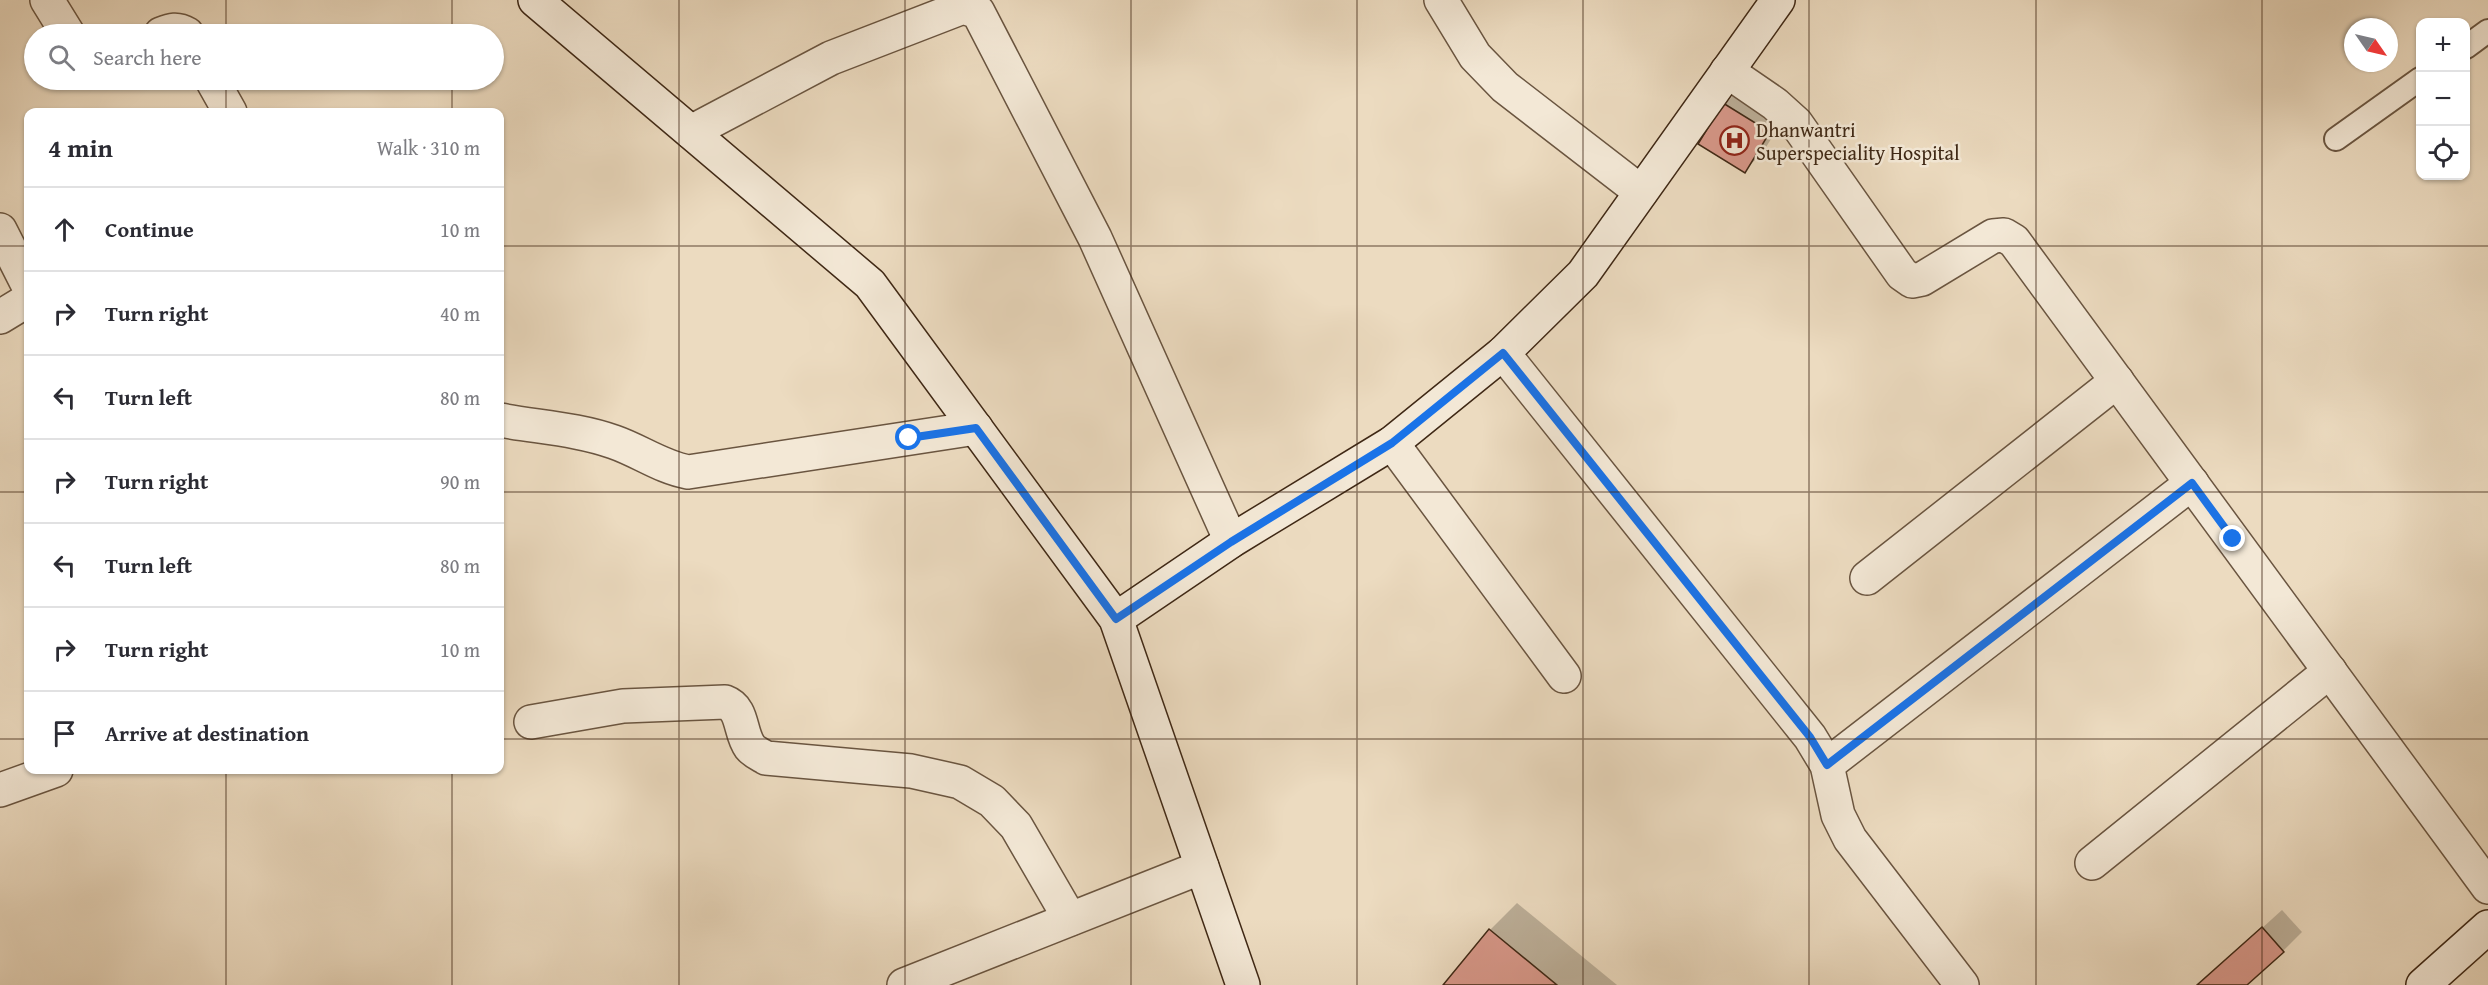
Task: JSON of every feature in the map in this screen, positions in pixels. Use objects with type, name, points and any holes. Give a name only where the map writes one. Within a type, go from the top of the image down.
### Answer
[{"type":"street","points":[[47,0],[62,24]]},
{"type":"street","points":[[535,0],[870,284],[1116,619],[1243,985]]},
{"type":"street","points":[[1441,0],[1475,56],[1505,87],[1641,192]]},
{"type":"street","points":[[1116,619],[1231,542],[1392,443],[1503,353],[1583,274],[1779,0]]},
{"type":"street","points":[[691,132],[831,58],[963,7],[978,12],[1095,238],[1231,542]]},
{"type":"street","points":[[1727,70],[1775,104],[1796,123],[1902,274],[1912,281],[1922,279],[1993,236],[2004,235],[2014,242],[2488,887]]},
{"type":"street","points":[[218,90],[228,108]]},
{"type":"street","points":[[0,230],[24,277]]},
{"type":"street","points":[[0,317],[24,302]]},
{"type":"street","points":[[1503,353],[1810,737],[1827,765],[1838,815],[1850,839],[1962,985]]},
{"type":"street","points":[[1867,578],[2117,381]]},
{"type":"street","points":[[504,421],[616,442],[671,469],[688,472],[976,428]]},
{"type":"street","points":[[1392,443],[1564,676]]},
{"type":"street","points":[[1827,765],[2192,483]]},
{"type":"street","points":[[2092,863],[2330,671]]},
{"type":"street","points":[[531,722],[623,706],[725,702],[732,704],[737,710],[749,746],[766,758],[910,771],[960,782],[992,801],[1016,826],[1071,919]]},
{"type":"street","points":[[0,790],[45,774]]},
{"type":"street","points":[[904,985],[1202,867]]},
{"type":"street","points":[[2432,982],[2488,927]]},
{"type":"lane","points":[[2336,139],[2416,83]]},
{"type":"building","points":[[1723,103],[1770,132],[1745,173],[1698,144]]},
{"type":"building","points":[[2262,927],[2284,952],[2247,985],[2197,985]]},
{"type":"building","points":[[1489,929],[1557,985],[1443,985]]},
{"type":"place","name":"Dhanwantri Superspeciality Hospital","points":[[1735,141]]},
{"type":"route","points":[[909,438],[976,428],[1116,619],[1231,542],[1392,443],[1503,353],[1810,737],[1827,765],[2192,483],[2233,539]]}]
